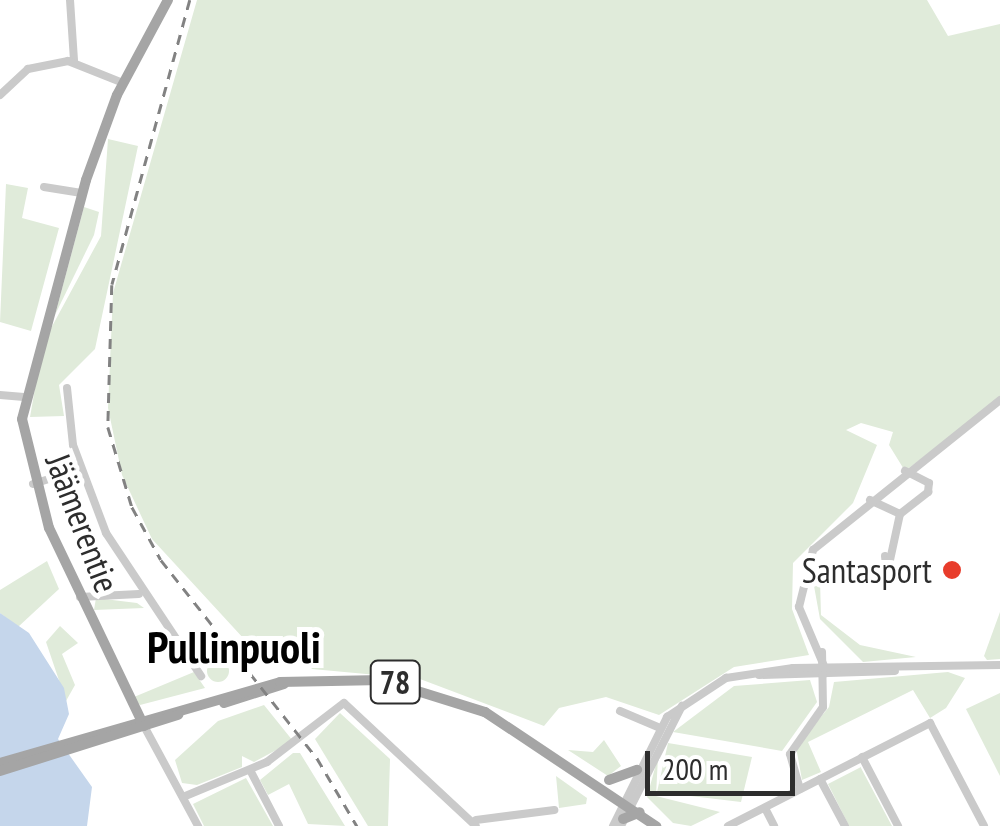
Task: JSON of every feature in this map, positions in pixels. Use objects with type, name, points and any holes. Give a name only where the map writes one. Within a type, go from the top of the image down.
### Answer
[{"type":"main road","name":"Jäämerentie","points":[[142,722],[80,597],[33,484],[24,397],[82,193],[123,83],[168,0]]},
{"type":"main road","name":"78","points":[[0,771],[142,722],[284,684],[394,682],[499,720],[610,780],[656,826]]},
{"type":"main road","name":"78","points":[[499,720],[627,798],[664,826]]},
{"type":"main road","name":"78","points":[[0,762],[89,740]]},
{"type":"main road","points":[[610,780],[637,770]]},
{"type":"main road","points":[[619,824],[640,812]]},
{"type":"street","points":[[70,0],[74,60]]},
{"type":"street","points":[[0,94],[31,67],[74,60],[123,83]]},
{"type":"street","points":[[44,187],[82,193]]},
{"type":"street","points":[[66,388],[81,469],[139,594],[201,676]]},
{"type":"street","points":[[0,395],[24,397]]},
{"type":"street","points":[[800,789],[791,747],[823,708],[826,669],[800,607],[805,564],[870,500],[1000,400]]},
{"type":"street","points":[[33,484],[81,469]]},
{"type":"street","points":[[885,556],[900,514],[925,498],[929,483],[905,471]]},
{"type":"street","points":[[870,500],[900,514]]},
{"type":"street","points":[[80,597],[139,594]]},
{"type":"street","points":[[793,668],[816,645]]},
{"type":"street","points":[[619,824],[637,770],[662,729],[682,706],[753,673],[793,668],[1000,666]]},
{"type":"street","points":[[753,673],[826,669]]},
{"type":"street","points":[[183,797],[250,770],[344,703],[476,823],[554,810]]},
{"type":"street","points":[[620,710],[662,729]]},
{"type":"street","name":"Jäämerentie","points":[[142,722],[198,826]]},
{"type":"street","points":[[728,826],[930,723],[984,826]]},
{"type":"street","points":[[627,798],[662,729]]},
{"type":"street","points":[[862,757],[898,826]]},
{"type":"street","points":[[250,770],[279,826]]},
{"type":"street","points":[[820,778],[845,826]]},
{"type":"street","points":[[764,808],[774,826]]},
{"type":"green space","points":[[197,0],[927,0],[948,36],[1000,24],[1000,399],[905,471],[889,445],[893,432],[861,423],[846,430],[877,445],[853,503],[793,563],[792,609],[809,655],[734,667],[659,715],[606,697],[559,708],[544,726],[420,679],[312,669],[297,649],[269,666],[152,539],[122,475],[108,408],[113,293]]},
{"type":"green space","points":[[108,139],[138,146],[95,349],[59,385],[64,416],[30,417],[43,343],[101,236]]},
{"type":"green space","points":[[6,184],[28,188],[22,218],[59,228],[31,331],[0,322]]},
{"type":"green space","points":[[84,207],[99,212],[94,235],[55,315]]},
{"type":"green space","points":[[832,560],[820,580],[821,615],[860,645],[916,657],[863,662],[820,619],[812,575]]},
{"type":"green space","points":[[47,561],[59,589],[18,627],[0,613],[0,590]]},
{"type":"green space","points":[[96,598],[137,603],[144,608],[94,610]]},
{"type":"green space","points":[[1000,612],[1000,659],[987,660],[984,656]]},
{"type":"green space","points":[[60,626],[78,643],[62,654],[75,685],[66,701],[46,642]]},
{"type":"green space","points":[[218,660],[226,663],[226,679],[218,682],[210,679],[207,671],[210,663]]},
{"type":"green space","points":[[194,672],[205,688],[140,705],[134,697]]},
{"type":"green space","points":[[948,672],[965,678],[946,708],[930,718],[913,690],[808,742],[821,772],[802,780],[796,747],[829,707],[834,682]]},
{"type":"green space","points":[[810,680],[817,702],[782,751],[673,732],[734,686]]},
{"type":"green space","points":[[1000,693],[1000,776],[966,709]]},
{"type":"green space","points":[[264,705],[293,741],[254,762],[242,756],[242,767],[197,785],[182,783],[175,760],[218,721]]},
{"type":"green space","points":[[340,713],[390,759],[388,826],[368,826],[315,739]]},
{"type":"green space","points":[[604,740],[621,766],[608,776],[568,750],[593,752]]},
{"type":"green space","points":[[668,743],[752,757],[741,802],[657,792]]},
{"type":"green space","points":[[293,753],[300,753],[345,826],[308,824],[289,784],[268,795],[260,780]]},
{"type":"green space","points":[[658,757],[656,796],[720,812],[691,826],[673,823],[647,797]]},
{"type":"green space","points":[[861,767],[892,826],[849,826],[828,784]]},
{"type":"green space","points":[[556,776],[587,798],[586,804],[559,808]]},
{"type":"green space","points":[[246,778],[273,826],[204,826],[193,804]]},
{"type":"water","points":[[0,613],[29,633],[64,688],[69,714],[58,739],[92,787],[87,826],[0,826]]},
{"type":"railway","points":[[190,0],[112,285],[108,427],[132,507],[161,560],[317,758],[357,826]]},
{"type":"place","name":"Santasport","points":[[952,570]]},
{"type":"district","name":"Pullinpuoli","points":[[234,647]]}]
